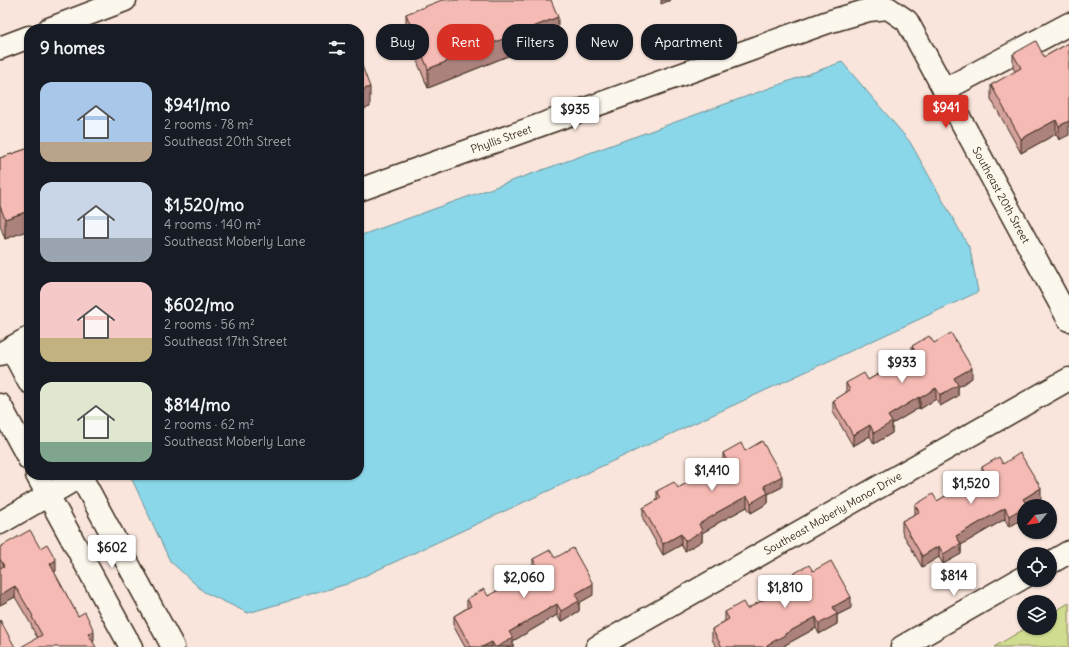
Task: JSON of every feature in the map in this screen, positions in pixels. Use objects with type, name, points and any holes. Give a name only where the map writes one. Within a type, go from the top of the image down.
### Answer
[{"type":"main road","points":[[62,24],[124,0]]},
{"type":"main road","name":"Southeast 20th Street","points":[[779,40],[828,22],[869,10],[888,8],[907,21],[1069,320]]},
{"type":"main road","points":[[944,90],[1069,24]]},
{"type":"main road","points":[[0,48],[24,39]]},
{"type":"main road","name":"Phyllis Street","points":[[364,188],[779,40]]},
{"type":"main road","points":[[13,347],[24,371]]},
{"type":"main road","name":"Southeast Moberly Manor Drive","points":[[597,647],[1069,378]]},
{"type":"main road","points":[[0,405],[24,450]]},
{"type":"main road","points":[[40,480],[131,647]]},
{"type":"main road","points":[[0,523],[73,480]]},
{"type":"main road","points":[[82,480],[173,647]]},
{"type":"main road","points":[[1057,558],[1069,552]]},
{"type":"main road","points":[[902,647],[1017,581]]},
{"type":"green space","points":[[1069,603],[1069,647],[994,647],[1017,633],[1017,635],[1057,635],[1057,610]]},
{"type":"water","points":[[842,62],[910,142],[970,249],[978,292],[347,584],[248,613],[204,592],[170,561],[132,480],[364,480],[364,234]]},
{"type":"building","points":[[442,0],[551,0],[558,17],[540,24],[502,24],[502,39],[494,43],[494,24],[437,24],[437,60],[450,60],[428,69],[424,60],[429,60],[429,24],[410,24],[406,14]]},
{"type":"building","points":[[1036,41],[1044,57],[1069,43],[1069,121],[1059,126],[1056,120],[1021,139],[991,85],[1021,68],[1013,54]]},
{"type":"building","points":[[364,71],[370,87],[364,89]]},
{"type":"building","points":[[24,150],[24,213],[5,219],[0,206],[0,158]]},
{"type":"building","points":[[951,333],[972,368],[954,378],[958,385],[940,395],[936,388],[920,398],[919,397],[888,416],[892,422],[874,433],[870,425],[853,435],[833,401],[850,390],[846,383],[864,373],[868,380],[916,353],[912,346],[929,336],[934,343]]},
{"type":"building","points":[[762,441],[782,476],[764,486],[768,493],[751,503],[747,496],[716,513],[699,524],[702,531],[685,541],[681,534],[663,544],[643,508],[661,498],[657,491],[674,482],[678,488],[727,461],[723,453],[741,443],[745,451]]},
{"type":"building","points":[[1020,453],[1041,488],[1023,499],[1017,499],[1017,511],[1009,516],[1005,508],[956,536],[961,544],[943,554],[939,546],[922,556],[902,521],[919,512],[915,505],[933,494],[937,501],[985,473],[982,467],[999,457],[1003,464]]},
{"type":"building","points":[[30,530],[40,548],[47,544],[56,560],[50,564],[78,616],[85,612],[94,631],[88,634],[96,647],[21,647],[42,635],[32,617],[33,616],[15,586],[0,595],[0,568],[4,566],[0,559],[0,547]]},
{"type":"building","points":[[573,548],[593,584],[575,594],[579,601],[561,611],[557,604],[509,632],[513,638],[497,647],[495,647],[492,642],[482,647],[471,647],[454,616],[471,606],[467,599],[484,589],[488,596],[538,568],[533,559],[550,550],[555,558]]},
{"type":"building","points":[[831,561],[851,597],[833,607],[837,614],[819,624],[816,617],[767,645],[768,647],[722,647],[712,629],[729,619],[725,612],[743,602],[747,609],[795,582],[791,575],[809,565],[813,571]]},
{"type":"building","points":[[0,620],[15,647],[0,647]]}]
